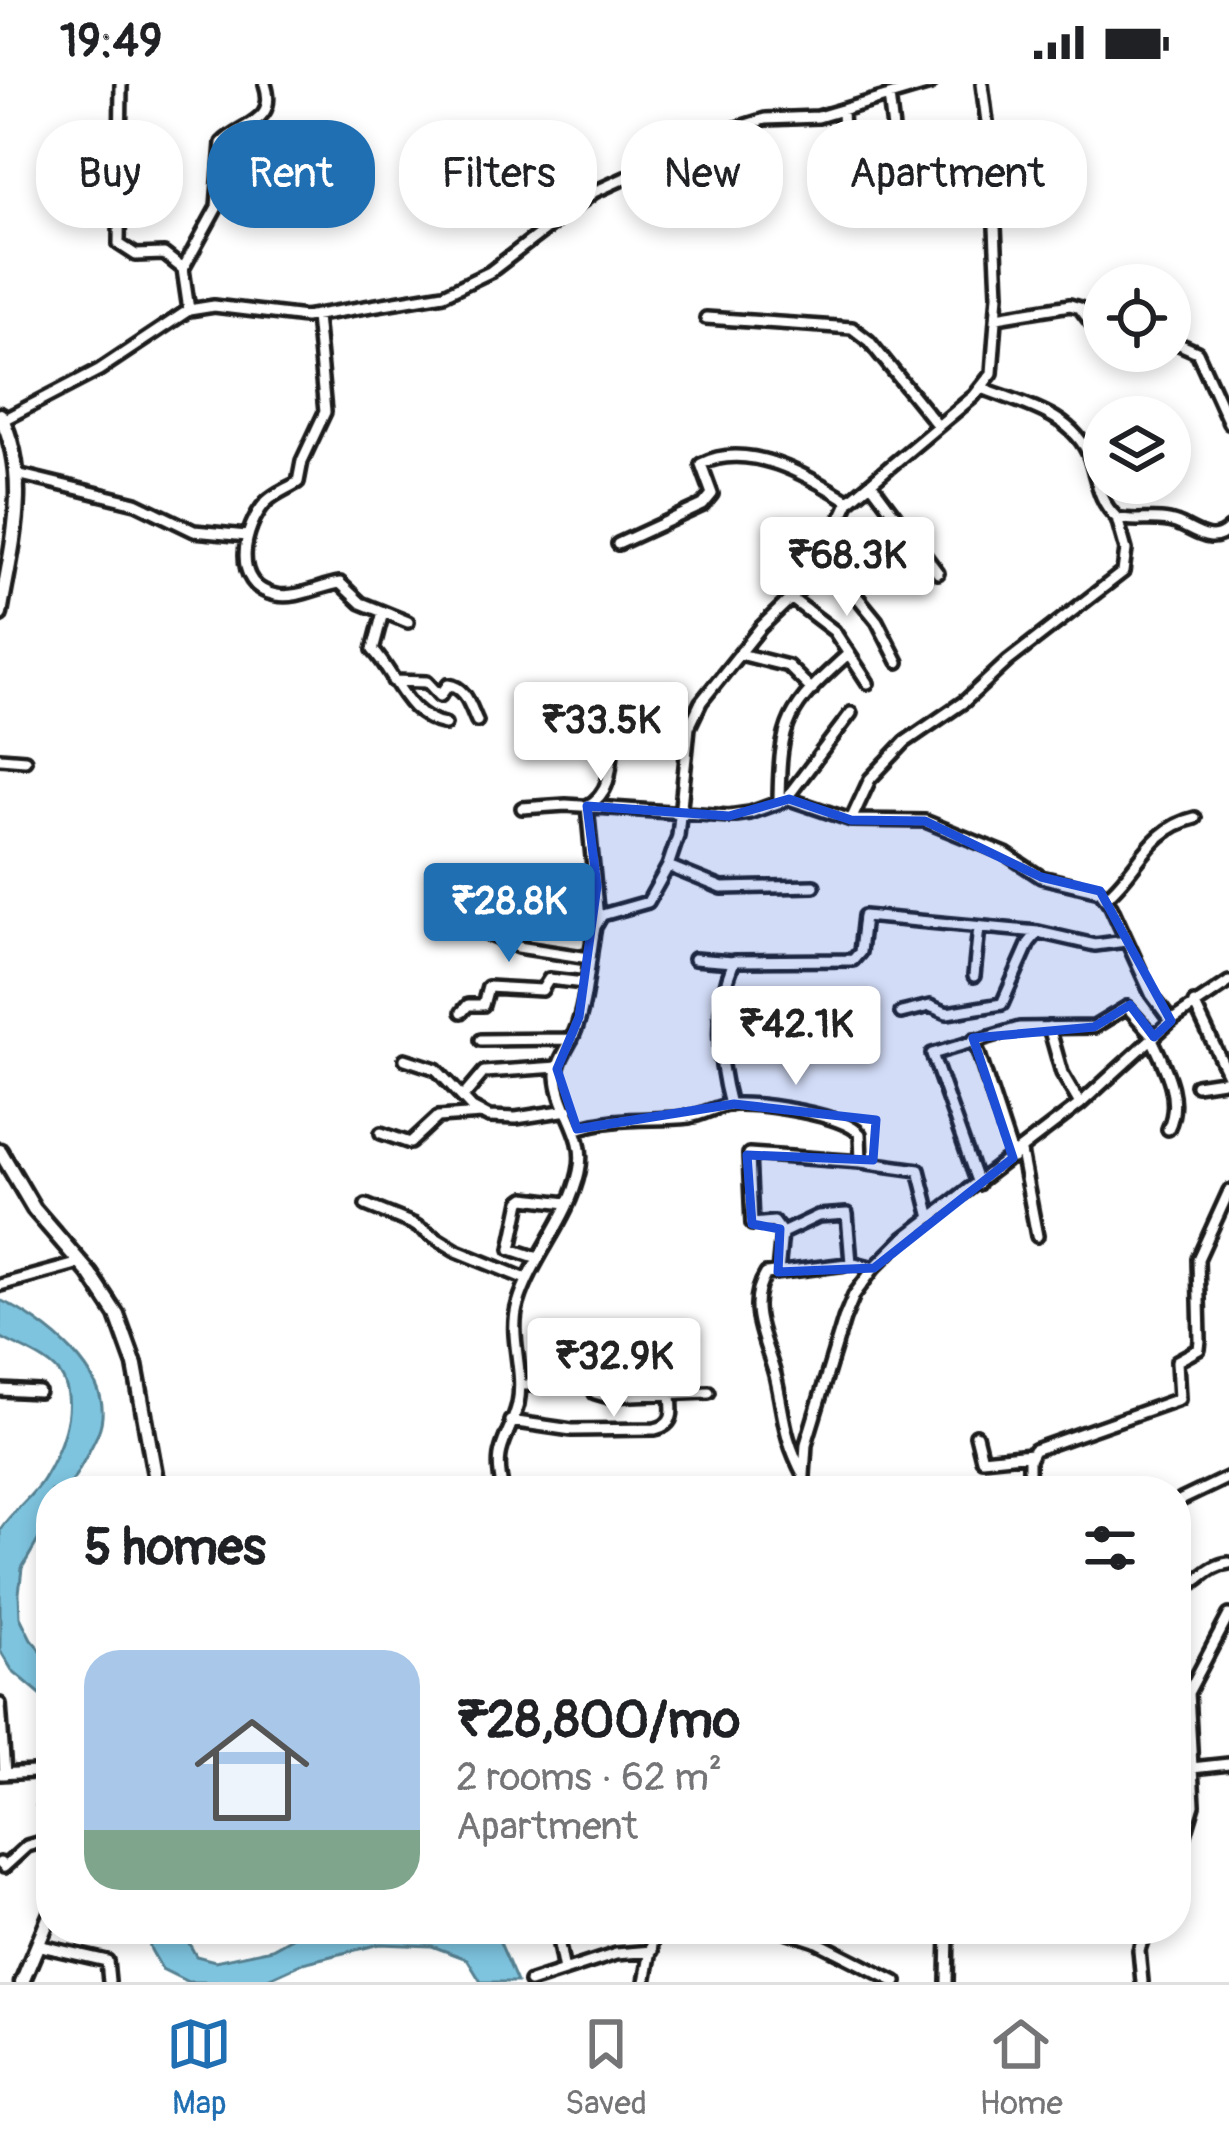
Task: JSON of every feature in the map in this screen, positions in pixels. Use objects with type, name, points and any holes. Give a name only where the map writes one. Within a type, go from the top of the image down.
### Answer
[{"type":"street","points":[[121,84],[119,244],[129,253],[164,254],[183,269]]},
{"type":"street","points":[[189,310],[183,269],[218,207],[223,140],[261,117],[269,97],[265,84]]},
{"type":"street","points":[[0,614],[17,474],[2,421],[99,370],[189,310],[214,306],[316,316],[460,289],[610,183],[747,123],[806,119],[930,84]]},
{"type":"street","points":[[598,919],[648,902],[668,866],[681,814],[692,718],[761,627],[807,585],[849,501],[982,388],[995,363],[992,160],[982,84]]},
{"type":"street","points":[[889,96],[892,120]]},
{"type":"street","points":[[842,110],[842,120]]},
{"type":"street","points":[[997,317],[1070,304],[1083,312]]},
{"type":"street","points":[[316,316],[323,420],[302,461],[298,482],[267,501],[247,536],[246,565],[256,585],[271,594],[290,595],[340,583],[362,603],[407,622]]},
{"type":"street","points":[[706,318],[852,328],[869,341],[938,426]]},
{"type":"street","points":[[1191,349],[1197,352],[1229,423]]},
{"type":"street","points":[[851,820],[871,779],[905,742],[965,701],[1008,661],[1123,572],[1126,550],[1117,518],[1107,508],[1087,452],[1070,426],[982,388]]},
{"type":"street","points":[[618,544],[703,505],[712,494],[701,464],[714,457],[736,454],[806,474],[849,501]]},
{"type":"street","points":[[17,474],[136,503],[194,531],[247,536]]},
{"type":"street","points":[[871,483],[938,573]]},
{"type":"street","points":[[1117,518],[1175,522],[1208,537],[1222,536],[1229,529]]},
{"type":"street","points":[[824,556],[877,621],[898,662]]},
{"type":"street","points":[[792,599],[834,631],[868,683]]},
{"type":"street","points":[[382,612],[373,650],[388,665],[393,682],[416,712],[445,724]]},
{"type":"street","points":[[740,654],[788,666],[812,690]]},
{"type":"street","points":[[782,801],[789,716],[848,655]]},
{"type":"street","points":[[393,682],[427,682],[440,696],[448,685],[456,686],[477,721]]},
{"type":"street","points":[[782,801],[851,713]]},
{"type":"street","points":[[587,806],[599,800],[606,788],[614,730]]},
{"type":"street","points":[[0,758],[25,760]]},
{"type":"street","points":[[522,808],[587,806],[741,815],[794,799],[851,820],[925,821],[1006,854],[1041,877],[1090,887],[1106,897],[1151,994],[1171,1021]]},
{"type":"street","points":[[501,1476],[499,1456],[520,1385],[514,1327],[526,1280],[567,1203],[582,1153],[558,1081],[558,1066],[572,1040],[598,919],[587,806]]},
{"type":"street","points":[[1106,897],[1151,841],[1167,828],[1195,818]]},
{"type":"street","points":[[668,866],[722,888],[814,886]]},
{"type":"street","points":[[694,958],[853,960],[860,952],[864,916],[1038,932],[1095,945],[1126,941]]},
{"type":"street","points":[[974,976],[979,926]]},
{"type":"street","points":[[478,930],[518,947],[589,958]]},
{"type":"street","points":[[901,1013],[930,1006],[947,1013],[1002,1004],[1038,932]]},
{"type":"street","points":[[730,1105],[717,1026],[733,962]]},
{"type":"street","points":[[462,1012],[468,1005],[483,1005],[488,987],[542,990],[549,979],[584,983]]},
{"type":"street","points":[[804,1476],[811,1425],[844,1319],[874,1268],[931,1218],[1080,1104],[1171,1021],[1229,982]]},
{"type":"street","points":[[1194,1003],[1229,1079],[1196,1085]]},
{"type":"street","points":[[977,1184],[931,1058],[939,1050],[1019,1028],[1094,1027],[1127,1007],[1153,1038],[1174,1093],[1168,1129]]},
{"type":"street","points":[[1049,1027],[1058,1062],[1080,1104]]},
{"type":"street","points":[[481,1040],[572,1040]]},
{"type":"street","points":[[974,1040],[1017,1155],[1037,1236]]},
{"type":"street","points":[[405,1059],[436,1069],[482,1114]]},
{"type":"street","points":[[463,1096],[484,1072],[558,1066]]},
{"type":"street","points":[[577,1129],[627,1118],[695,1116],[730,1105],[793,1111],[852,1125],[860,1134],[861,1162]]},
{"type":"street","points":[[381,1132],[414,1142],[438,1117],[482,1114],[509,1118],[568,1110]]},
{"type":"street","points":[[0,1152],[34,1209],[107,1297],[125,1333],[155,1476]]},
{"type":"street","points":[[778,1272],[782,1233],[777,1223],[752,1224],[749,1154],[919,1170],[931,1218]]},
{"type":"street","points":[[976,1435],[982,1459],[1030,1454],[1042,1445],[1179,1399],[1178,1361],[1198,1349],[1200,1340],[1198,1259],[1229,1191]]},
{"type":"street","points":[[538,1258],[511,1250],[521,1201],[567,1203]]},
{"type":"street","points":[[366,1205],[526,1280]]},
{"type":"street","points":[[782,1233],[818,1216],[844,1213],[849,1221],[850,1263]]},
{"type":"street","points":[[0,1285],[80,1263]]},
{"type":"street","points":[[804,1476],[784,1434],[774,1370],[758,1324],[763,1278],[850,1263],[874,1268]]},
{"type":"street","points":[[520,1385],[548,1386],[579,1376],[605,1396],[709,1392]]},
{"type":"street","points":[[0,1390],[39,1392]]},
{"type":"street","points":[[510,1421],[572,1430],[655,1430],[672,1418],[671,1396]]},
{"type":"street","points":[[1029,1476],[1030,1454]]},
{"type":"street","points":[[1191,1495],[1229,1477]]},
{"type":"street","points":[[1191,1587],[1210,1567],[1229,1563]]},
{"type":"street","points":[[1191,1680],[1229,1616]]},
{"type":"street","points":[[1213,1645],[1229,1649]]},
{"type":"street","points":[[0,1704],[2,1774],[36,1772]]},
{"type":"street","points":[[1191,1764],[1191,1812]]},
{"type":"street","points":[[1192,1768],[1229,1764]]},
{"type":"street","points":[[0,1864],[4,1867],[36,1843]]},
{"type":"street","points":[[559,1944],[564,1971]]},
{"type":"street","points":[[645,1982],[653,1944]]},
{"type":"street","points":[[821,1944],[896,1982]]},
{"type":"street","points":[[946,1982],[947,1944]]},
{"type":"street","points":[[1140,1944],[1142,1982]]},
{"type":"street","points":[[22,1982],[37,1945],[106,1961],[109,1982]]},
{"type":"street","points":[[530,1982],[616,1954],[652,1951]]},
{"type":"highlighted area","points":[[789,799],[851,820],[925,821],[1041,877],[1100,891],[1171,1021],[1154,1037],[1130,1005],[1094,1027],[973,1038],[1013,1158],[874,1268],[778,1272],[780,1229],[752,1224],[747,1155],[873,1160],[876,1120],[734,1104],[577,1129],[557,1069],[579,1017],[597,886],[587,806],[729,816]]},
{"type":"water","points":[[0,1300],[56,1336],[88,1371],[102,1412],[98,1433],[75,1476],[44,1476],[65,1430],[68,1404],[63,1379],[52,1366],[0,1337]]},
{"type":"water","points":[[36,1488],[36,1544],[22,1568],[19,1593],[20,1617],[36,1645],[36,1690],[12,1670],[0,1650],[0,1530]]},
{"type":"water","points":[[149,1944],[189,1944],[196,1956],[215,1961],[281,1944],[380,1944],[303,1963],[261,1982],[188,1982],[162,1969]]},
{"type":"water","points":[[380,1944],[501,1944],[517,1982],[481,1982],[467,1959],[432,1946]]}]
